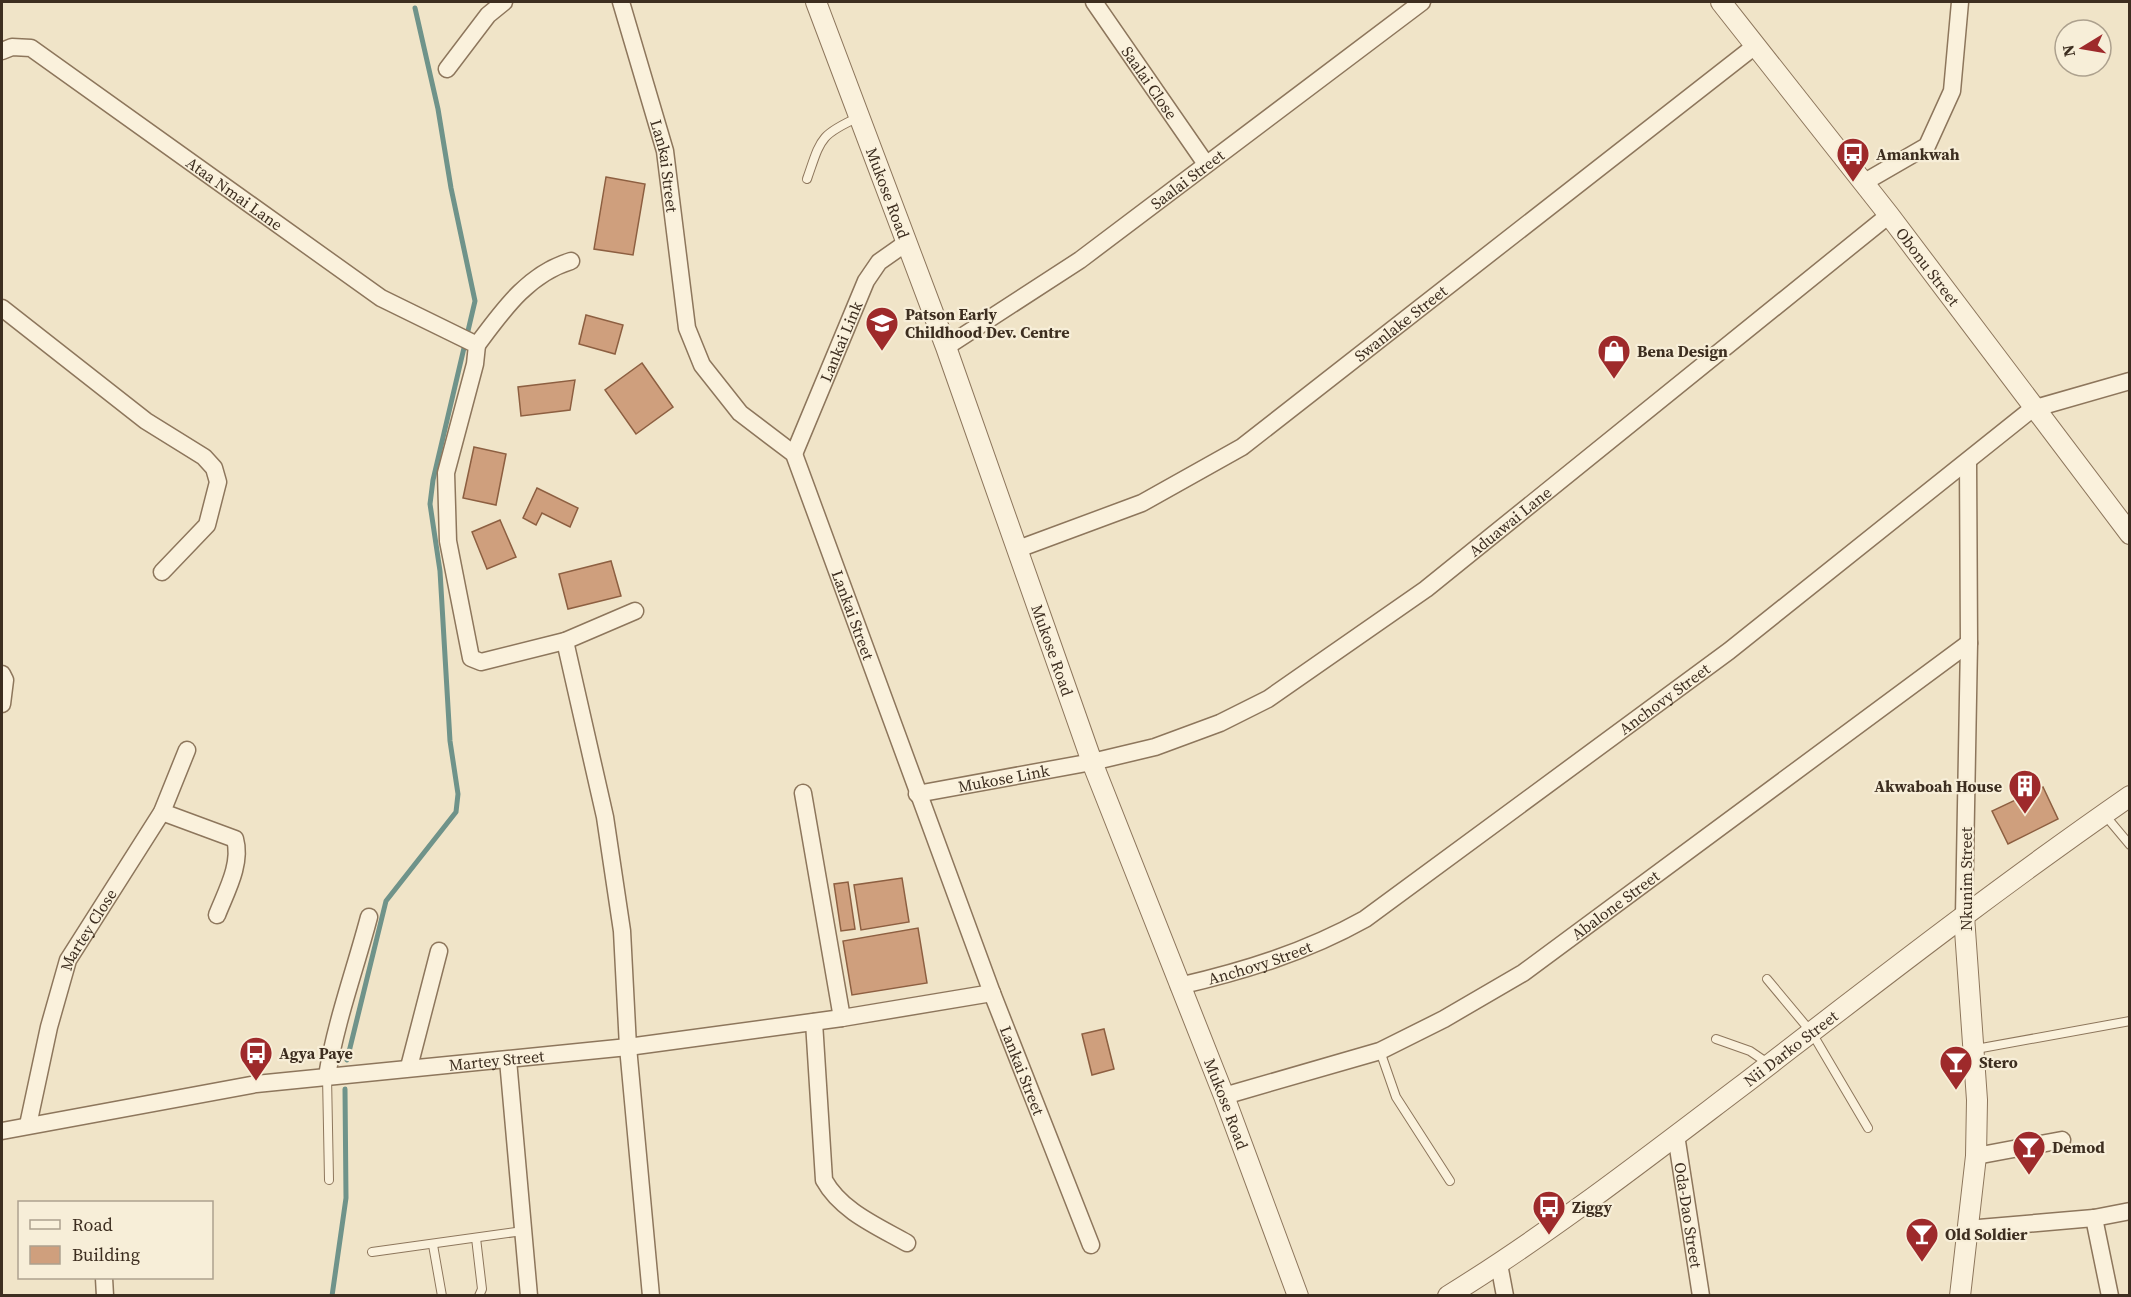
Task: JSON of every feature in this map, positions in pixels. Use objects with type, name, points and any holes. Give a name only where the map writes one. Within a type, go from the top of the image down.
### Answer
[{"type":"street","points":[[447,69],[488,15],[504,2]]},
{"type":"street","name":"Lankai Street","points":[[621,2],[665,151],[687,328],[702,365],[740,413],[794,454],[917,794],[1091,1245]]},
{"type":"street","name":"Mukose Road","points":[[816,2],[946,347],[1092,762],[1224,1096],[1298,1296]]},
{"type":"street","name":"Saalai Close","points":[[1094,2],[1206,164]]},
{"type":"street","name":"Saalai Street","points":[[946,347],[1080,261],[1422,2]]},
{"type":"street","name":"Obonu Street","points":[[1721,2],[1889,215],[2032,409],[2130,534]]},
{"type":"street","points":[[1863,183],[1927,146],[1952,91],[1960,2]]},
{"type":"street","name":"Swanlake Street","points":[[1018,549],[1142,503],[1242,447],[1755,46]]},
{"type":"street","name":"Ataa Nmai Lane","points":[[2,51],[12,47],[31,48],[381,298],[448,333],[474,343]]},
{"type":"street","name":"Aduawai Lane","points":[[1092,762],[1155,747],[1191,735],[1268,699],[1426,589],[1889,215]]},
{"type":"street","name":"Lankai Link","points":[[794,454],[866,281],[879,262],[906,243]]},
{"type":"street","points":[[571,261],[550,267],[511,299],[474,343],[475,364],[446,473],[448,541],[471,658],[481,662],[565,641],[635,611]]},
{"type":"street","points":[[2,308],[146,421],[204,457],[214,468],[218,482],[207,525],[162,572]]},
{"type":"street","name":"Anchovy Street","points":[[1179,986],[1235,973],[1283,957],[1339,934],[1365,919],[1729,651],[2032,409],[2130,381]]},
{"type":"street","name":"Nkunim Street","points":[[1960,1296],[1976,1156],[1976,1049],[1964,916],[1969,644],[1968,461]]},
{"type":"street","points":[[565,641],[605,817],[622,931],[628,1047],[651,1296]]},
{"type":"street","name":"Abalone Street","points":[[1224,1096],[1380,1051],[1444,1019],[1555,951],[1676,857],[1969,644]]},
{"type":"street","points":[[2,674],[5,680],[2,704]]},
{"type":"street","name":"Martey Close","points":[[28,1125],[49,1027],[68,960],[162,812],[187,750]]},
{"type":"street","name":"Mukose Link","points":[[917,794],[1092,762]]},
{"type":"street","points":[[803,793],[842,1018]]},
{"type":"street","name":"Nii Darko Street","points":[[1448,1296],[1499,1264],[1676,1136],[1964,916],[2130,796]]},
{"type":"street","points":[[162,812],[236,839],[238,849],[234,868],[217,915]]},
{"type":"street","points":[[327,1076],[334,1031],[354,974],[369,917]]},
{"type":"street","points":[[409,1067],[439,951]]},
{"type":"street","name":"Martey Street","points":[[2,1131],[256,1084],[628,1047],[842,1018],[992,993]]},
{"type":"street","points":[[814,1022],[825,1180],[832,1195],[843,1205],[906,1243]]},
{"type":"street","points":[[508,1060],[529,1296]]},
{"type":"street","name":"Oda-Dao Street","points":[[1676,1136],[1701,1296]]},
{"type":"street","points":[[1976,1156],[2062,1140]]},
{"type":"street","points":[[1967,1229],[2094,1218],[2130,1211]]},
{"type":"street","points":[[2094,1218],[2110,1296]]},
{"type":"street","points":[[1499,1264],[1504,1296]]},
{"type":"street","points":[[104,1279],[105,1296]]},
{"type":"lane","points":[[807,179],[823,138],[834,129],[859,117]]},
{"type":"lane","points":[[2103,814],[2130,844]]},
{"type":"lane","points":[[1767,978],[1812,1033],[1868,1128]]},
{"type":"lane","points":[[1976,1049],[2130,1021]]},
{"type":"lane","points":[[1716,1039],[1750,1051],[1769,1064]]},
{"type":"lane","points":[[1380,1051],[1396,1097],[1450,1181]]},
{"type":"lane","points":[[327,1076],[329,1180]]},
{"type":"lane","points":[[372,1252],[523,1231]]},
{"type":"lane","points":[[476,1238],[482,1289],[478,1296]]},
{"type":"lane","points":[[433,1245],[442,1296]]},
{"type":"building","points":[[606,177],[645,184],[633,255],[594,249]]},
{"type":"building","points":[[586,315],[623,325],[615,354],[579,344]]},
{"type":"building","points":[[642,363],[673,407],[636,434],[605,390]]},
{"type":"building","points":[[575,380],[570,410],[521,416],[518,387]]},
{"type":"building","points":[[474,447],[506,454],[496,505],[463,498]]},
{"type":"building","points":[[537,488],[578,508],[570,527],[542,513],[536,525],[523,518]]},
{"type":"building","points":[[500,520],[516,557],[487,569],[472,532]]},
{"type":"building","points":[[611,561],[621,596],[568,609],[559,574]]},
{"type":"building","name":"Akwaboah House","points":[[2043,787],[2058,819],[2008,844],[1992,811]]},
{"type":"building","points":[[902,878],[909,922],[861,930],[854,885]]},
{"type":"building","points":[[848,882],[855,929],[841,931],[834,884]]},
{"type":"building","points":[[918,928],[927,983],[852,995],[843,941]]},
{"type":"building","points":[[1104,1029],[1114,1069],[1092,1075],[1082,1034]]},
{"type":"waterway","points":[[347,1060],[386,901],[456,812],[458,794],[450,741],[440,571],[430,504],[433,480],[475,301],[451,188],[438,109],[415,8]]},
{"type":"waterway","points":[[332,1296],[346,1198],[345,1089]]},
{"type":"place","name":"Amankwah","points":[[1853,183]]},
{"type":"place","name":"Patson Early Childhood Dev. Centre","points":[[882,352]]},
{"type":"place","name":"Bena Design","points":[[1614,380]]},
{"type":"place","name":"Akwaboah House","points":[[2025,815]]},
{"type":"place","name":"Agya Paye","points":[[256,1082]]},
{"type":"place","name":"Stero","points":[[1956,1091]]},
{"type":"place","name":"Demod","points":[[2029,1176]]},
{"type":"place","name":"Ziggy","points":[[1549,1236]]},
{"type":"place","name":"Old Soldier","points":[[1922,1263]]}]
